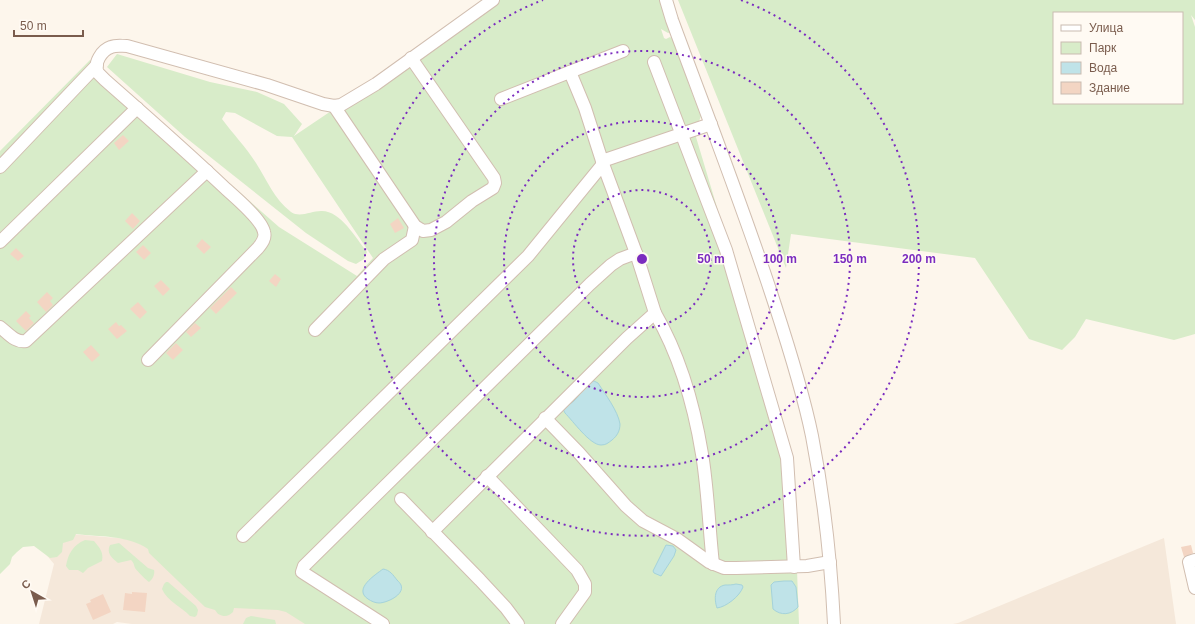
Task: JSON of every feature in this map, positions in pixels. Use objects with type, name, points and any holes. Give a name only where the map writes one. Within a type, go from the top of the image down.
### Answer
[{"type":"street","points":[[0,167],[97,65],[102,52],[110,47],[116,45],[127,46],[267,85],[323,104],[334,106],[341,105],[364,92],[493,0]]},
{"type":"street","points":[[666,0],[672,20],[738,197],[795,368],[812,434],[822,494],[830,562],[834,624]]},
{"type":"street","points":[[501,99],[623,51]]},
{"type":"street","points":[[334,106],[415,226],[423,231],[431,230],[446,222],[472,201],[493,188],[495,183],[494,178],[411,58]]},
{"type":"street","points":[[654,62],[726,250],[787,458],[794,567]]},
{"type":"street","points":[[97,65],[98,73],[207,171],[261,224],[264,232],[264,240],[258,248],[148,360]]},
{"type":"street","points":[[570,72],[585,108],[602,163],[636,253],[656,313],[667,333],[678,360],[695,420],[702,455],[713,564]]},
{"type":"street","points":[[0,242],[137,108]]},
{"type":"street","points":[[243,536],[528,256],[602,163],[711,124]]},
{"type":"street","points":[[0,327],[15,340],[21,342],[26,341],[207,171]]},
{"type":"street","points":[[315,330],[384,259],[412,240],[415,226]]},
{"type":"street","points":[[383,624],[302,572],[304,566],[611,264],[636,253]]},
{"type":"street","points":[[432,532],[545,418],[627,338],[656,313]]},
{"type":"street","points":[[545,418],[579,453],[626,506],[643,521],[677,539],[709,562],[724,568],[794,567],[830,562]]},
{"type":"street","points":[[487,476],[577,570],[585,584],[585,592],[562,624]]},
{"type":"street","points":[[401,499],[480,580],[506,608],[518,624]]},
{"type":"street","points":[[1192,561],[1195,588]]},
{"type":"shaded area","points":[[47,532],[129,539],[285,610],[309,624],[132,624],[117,622],[113,624],[39,624],[54,564],[35,541]]},
{"type":"shaded area","points":[[1164,538],[1176,624],[953,624],[958,623]]},
{"type":"green space","points":[[496,0],[664,0],[671,32],[668,33],[661,29],[664,38],[666,39],[670,37],[675,41],[701,116],[698,124],[693,127],[793,462],[799,624],[305,624],[286,612],[278,610],[234,608],[231,614],[224,616],[218,614],[215,610],[205,607],[149,553],[148,549],[140,544],[114,537],[76,534],[73,540],[63,543],[62,552],[57,557],[50,558],[34,546],[23,547],[12,557],[10,564],[0,574],[0,151],[90,60],[279,227],[357,276],[373,258],[292,137],[277,136],[235,113],[226,112],[222,119],[252,157],[275,195],[285,207],[294,214],[306,214],[317,211],[328,212],[335,215],[347,226],[367,252],[364,259],[356,264],[348,261],[306,233],[185,137],[107,67],[117,54],[210,82],[257,92],[284,104],[302,124],[294,136]]},
{"type":"green space","points":[[678,0],[1195,0],[1195,20],[1191,15],[1195,27],[1195,334],[1174,340],[1086,319],[1075,337],[1062,350],[1029,339],[975,258],[791,234],[786,268]]},
{"type":"green space","points":[[85,540],[94,541],[98,545],[102,552],[102,561],[88,568],[83,573],[78,570],[69,570],[66,566],[70,554],[77,544]]},
{"type":"green space","points":[[119,543],[148,568],[154,570],[152,579],[149,582],[135,568],[131,560],[118,563],[112,557],[109,553],[110,545]]},
{"type":"green space","points":[[166,582],[168,582],[196,606],[198,610],[195,617],[190,616],[167,597],[162,589]]},
{"type":"green space","points":[[251,616],[275,620],[276,624],[243,624],[246,618]]},
{"type":"water","points":[[594,381],[598,383],[611,403],[620,424],[619,431],[615,437],[603,445],[597,444],[587,437],[563,409],[574,401],[590,382]]},
{"type":"water","points":[[666,545],[673,546],[676,550],[674,556],[661,576],[653,571]]},
{"type":"water","points":[[383,569],[388,570],[393,575],[401,585],[401,589],[398,595],[394,598],[382,603],[376,603],[368,599],[364,595],[363,591],[367,582]]},
{"type":"water","points":[[792,581],[796,587],[798,607],[792,612],[786,614],[779,613],[773,609],[771,585],[774,582]]},
{"type":"water","points":[[725,585],[742,585],[743,587],[739,594],[728,603],[717,608],[715,597],[719,588]]},
{"type":"building","points":[[123,135],[129,141],[119,150],[114,143]]},
{"type":"building","points":[[132,213],[140,221],[133,229],[125,221]]},
{"type":"building","points":[[398,218],[404,228],[395,233],[390,224]]},
{"type":"building","points":[[202,239],[211,247],[204,254],[196,246]]},
{"type":"building","points":[[143,245],[151,253],[144,260],[136,252]]},
{"type":"building","points":[[16,248],[24,256],[18,261],[10,254]]},
{"type":"building","points":[[275,274],[281,279],[276,287],[269,281]]},
{"type":"building","points":[[161,280],[170,289],[163,296],[154,286]]},
{"type":"building","points":[[231,287],[237,293],[216,314],[210,308]]},
{"type":"building","points":[[47,292],[53,298],[50,301],[53,305],[46,312],[37,302]]},
{"type":"building","points":[[138,302],[147,312],[140,319],[130,309]]},
{"type":"building","points":[[26,311],[31,316],[29,318],[34,323],[26,331],[16,321]]},
{"type":"building","points":[[116,322],[127,331],[117,339],[108,329]]},
{"type":"building","points":[[195,323],[201,328],[191,337],[186,332]]},
{"type":"building","points":[[176,343],[183,350],[173,360],[166,353]]},
{"type":"building","points":[[91,345],[100,355],[92,362],[83,352]]},
{"type":"building","points":[[1191,545],[1193,553],[1184,557],[1181,547]]},
{"type":"building","points":[[132,592],[147,593],[145,612],[123,610],[125,593],[132,594]]},
{"type":"building","points":[[103,594],[111,612],[93,620],[86,604],[91,602],[90,600]]}]
